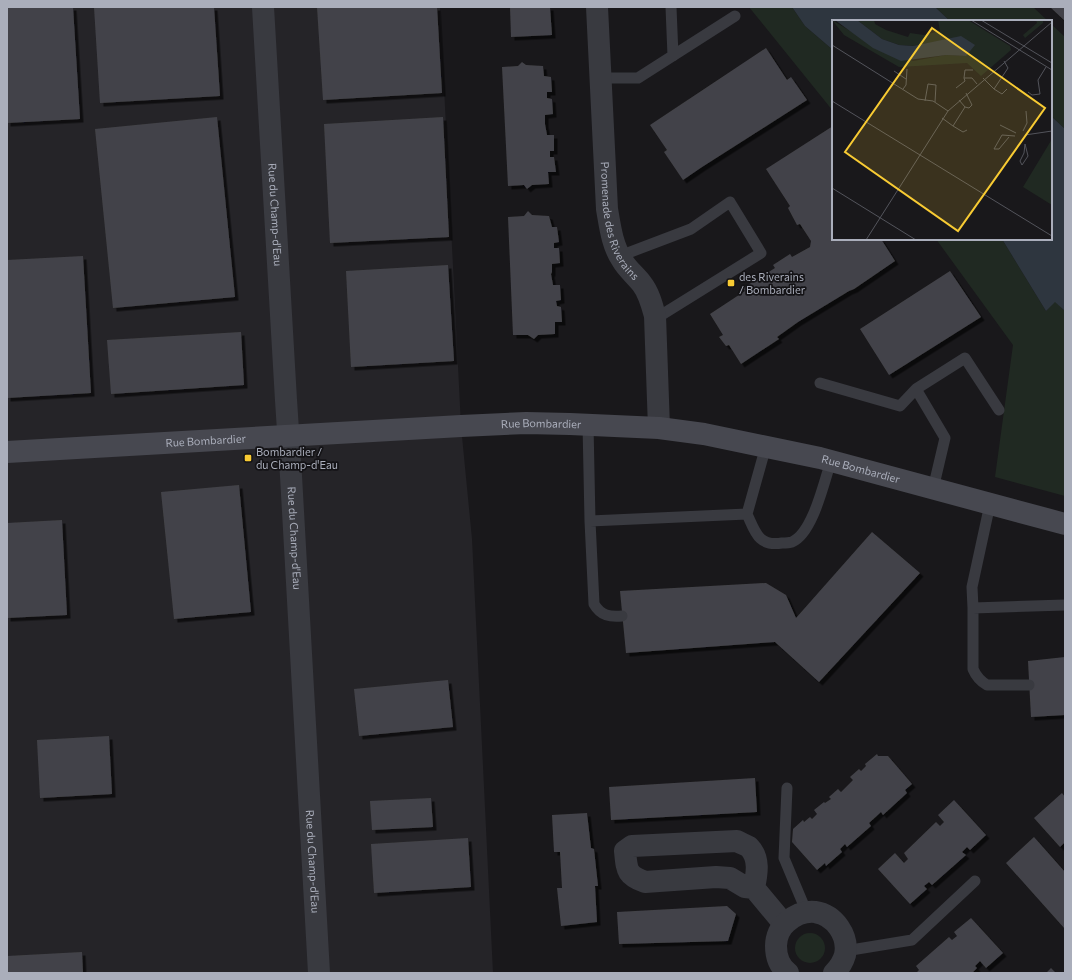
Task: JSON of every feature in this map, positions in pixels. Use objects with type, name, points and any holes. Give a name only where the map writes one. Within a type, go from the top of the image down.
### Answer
[{"type":"street","name":"Rue du Champ-d'Eau","points":[[263,7],[292,484],[319,973]]},
{"type":"street","name":"Promenade des Riverains","points":[[597,7],[607,209],[615,247],[622,260],[643,285],[651,302],[655,319],[658,428]]},
{"type":"street","name":"Rue Bombardier","points":[[7,452],[512,424],[588,424],[658,428],[704,434],[831,461],[1065,524]]},
{"type":"street","points":[[754,888],[757,874],[756,858],[748,847],[737,841],[632,846],[625,851],[627,869],[634,878],[645,882],[716,877],[730,878],[745,887],[754,888],[784,924]]},
{"type":"street","points":[[788,973],[779,963],[776,953],[776,943],[779,933],[784,924],[793,917],[804,913],[815,912],[826,916],[836,923],[842,932],[846,943],[845,955],[841,966],[834,973]]},
{"type":"lane","points":[[671,7],[673,56]]},
{"type":"lane","points":[[600,78],[638,78],[735,16]]},
{"type":"lane","points":[[620,256],[691,229],[730,202],[761,254],[655,319]]},
{"type":"lane","points":[[820,383],[900,406],[916,389],[965,358],[999,410]]},
{"type":"lane","points":[[916,389],[945,438],[933,489]]},
{"type":"lane","points":[[588,424],[590,521],[594,604],[604,614],[613,617],[622,616]]},
{"type":"lane","points":[[766,446],[747,514],[759,538],[763,541],[778,544],[792,542],[802,534],[814,515],[831,461]]},
{"type":"lane","points":[[990,504],[972,587],[973,669],[977,678],[987,685],[1029,685]]},
{"type":"lane","points":[[590,521],[747,514]]},
{"type":"lane","points":[[973,608],[1065,605]]},
{"type":"lane","points":[[787,788],[784,858],[807,913]]},
{"type":"lane","points":[[845,951],[912,940],[975,881]]},
{"type":"shaded area","points":[[7,7],[440,7],[461,426],[472,539],[493,973],[7,973]]},
{"type":"shaded area","points":[[749,7],[792,7],[805,26],[832,49],[832,110]]},
{"type":"shaded area","points":[[792,7],[935,7],[949,20],[832,20],[832,49],[805,26]]},
{"type":"shaded area","points":[[935,7],[1033,7],[1047,20],[949,20]]},
{"type":"shaded area","points":[[1052,25],[1065,37],[1065,129],[1052,117]]},
{"type":"shaded area","points":[[1052,117],[1065,129],[1065,311],[1055,302],[1046,311],[1003,240],[1052,240]]},
{"type":"shaded area","points":[[937,240],[1003,240],[1046,311],[1055,301],[1065,311],[1065,496],[995,477],[1013,345]]},
{"type":"shaded area","points":[[810,933],[821,937],[825,948],[821,959],[810,963],[799,959],[795,948],[799,937]]},
{"type":"building","points":[[7,7],[73,7],[80,119],[7,123]]},
{"type":"building","points":[[94,7],[214,7],[220,96],[100,103]]},
{"type":"building","points":[[317,7],[437,7],[442,93],[323,100]]},
{"type":"building","points":[[510,7],[550,7],[552,35],[511,37]]},
{"type":"building","points":[[1050,7],[1065,7],[1065,21]]},
{"type":"building","points":[[766,48],[787,80],[791,77],[807,100],[683,180],[664,152],[667,150],[650,125]]},
{"type":"building","points":[[522,62],[526,65],[543,66],[544,76],[551,77],[552,92],[547,92],[547,98],[552,99],[553,114],[545,115],[545,124],[547,135],[554,135],[554,151],[550,151],[550,157],[554,157],[556,172],[548,172],[549,184],[532,185],[527,189],[524,185],[508,186],[502,67],[518,66]]},
{"type":"building","points":[[217,117],[235,297],[113,308],[95,129]]},
{"type":"building","points":[[443,117],[449,237],[330,243],[324,124]]},
{"type":"building","points":[[832,127],[832,240],[882,240],[895,261],[854,289],[798,322],[777,337],[779,339],[741,364],[729,345],[726,346],[719,337],[723,335],[710,314],[745,291],[743,288],[775,268],[773,265],[790,254],[792,257],[810,247],[811,241],[800,224],[797,225],[788,208],[790,206],[766,169]]},
{"type":"building","points":[[528,211],[532,215],[549,216],[552,227],[557,227],[559,242],[554,243],[554,248],[559,248],[560,263],[552,264],[551,274],[553,285],[560,285],[561,300],[556,301],[557,306],[561,307],[562,322],[555,322],[555,334],[538,335],[534,339],[528,335],[513,335],[508,217],[524,216]]},
{"type":"building","points":[[83,256],[91,393],[7,398],[7,260]]},
{"type":"building","points":[[448,265],[454,361],[351,367],[346,271]]},
{"type":"building","points":[[950,271],[981,317],[889,375],[860,329]]},
{"type":"building","points":[[241,332],[244,385],[111,394],[107,340]]},
{"type":"building","points":[[239,485],[251,612],[174,619],[161,492]]},
{"type":"building","points":[[62,520],[67,615],[7,618],[7,523]]},
{"type":"building","points":[[872,532],[920,573],[819,682],[775,642],[626,653],[620,591],[766,583],[786,595],[796,618]]},
{"type":"building","points":[[1065,657],[1065,715],[1031,717],[1028,661]]},
{"type":"building","points":[[448,680],[453,727],[359,736],[354,689]]},
{"type":"building","points":[[109,736],[112,794],[40,798],[37,740]]},
{"type":"building","points":[[877,754],[878,756],[888,756],[912,784],[905,790],[907,793],[883,815],[881,812],[869,823],[871,826],[847,847],[845,844],[840,849],[842,852],[826,866],[825,863],[817,870],[792,842],[793,829],[803,820],[804,822],[810,817],[812,819],[817,814],[814,810],[824,802],[825,803],[831,799],[829,797],[838,789],[841,792],[853,780],[850,777],[859,769],[861,771],[866,766],[865,764]]},
{"type":"building","points":[[755,778],[757,812],[611,820],[609,787]]},
{"type":"building","points":[[1062,793],[1065,797],[1065,842],[1060,847],[1034,818]]},
{"type":"building","points":[[431,798],[433,827],[372,830],[370,801]]},
{"type":"building","points":[[954,800],[986,835],[970,850],[967,847],[962,852],[966,855],[932,885],[929,882],[924,886],[927,889],[910,904],[878,869],[895,853],[904,863],[908,859],[904,853],[936,822],[940,826],[944,822],[938,815]]},
{"type":"building","points":[[587,813],[591,848],[594,849],[598,886],[595,886],[597,922],[561,926],[557,888],[562,888],[560,852],[554,852],[552,815]]},
{"type":"building","points":[[1034,837],[1065,872],[1065,929],[1006,863]]},
{"type":"building","points":[[468,838],[471,887],[374,893],[371,844]]},
{"type":"building","points":[[727,906],[736,914],[728,941],[619,944],[617,912]]},
{"type":"building","points":[[971,918],[1003,953],[986,968],[980,961],[975,966],[977,968],[972,973],[916,973],[919,970],[916,966],[949,937],[952,940],[957,936],[954,932]]},
{"type":"building","points":[[82,952],[83,973],[7,973],[7,956]]},
{"type":"building","points":[[1051,968],[1056,973],[1046,973]]},
{"type":"place","name":"des Riverains / Bombardier","points":[[731,283]]},
{"type":"place","name":"Bombardier / du Champ-d'Eau","points":[[248,458]]}]
